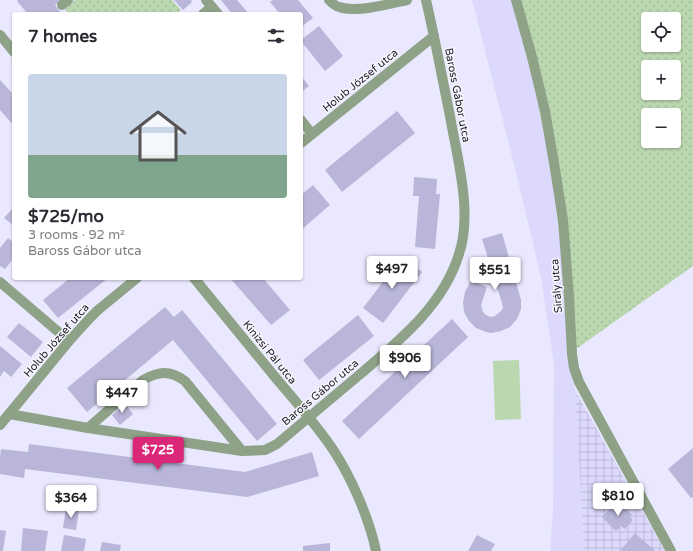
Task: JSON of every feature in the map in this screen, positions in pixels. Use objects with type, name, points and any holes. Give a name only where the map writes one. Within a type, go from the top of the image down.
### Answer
[{"type":"street","points":[[329,0],[338,7],[346,9],[368,8],[407,0]]},
{"type":"street","name":"Baross Gábor utca","points":[[8,414],[88,428],[242,451],[260,450],[277,444],[389,350],[424,315],[445,286],[454,270],[460,253],[465,225],[464,200],[460,171],[426,0]]},
{"type":"street","name":"Sirály utca","points":[[516,0],[545,111],[555,169],[562,220],[574,368],[579,382],[671,551]]},
{"type":"street","points":[[0,34],[12,49]]},
{"type":"street","name":"Holub József utca","points":[[303,141],[434,36]]},
{"type":"street","points":[[303,123],[312,134]]},
{"type":"street","name":"Holub József utca","points":[[0,425],[69,341],[98,310],[135,280]]},
{"type":"street","name":"Kinizsi Pál utca","points":[[196,280],[324,437],[346,470],[364,514],[376,551]]},
{"type":"street","points":[[0,282],[69,341]]},
{"type":"street","points":[[88,428],[143,380],[160,372],[169,373],[177,375],[185,381],[242,451]]},
{"type":"shaded area","points":[[472,0],[512,0],[535,89],[552,173],[565,282],[569,354],[575,390],[584,551],[550,551],[553,510],[554,364],[541,277]]},
{"type":"shaded area","points":[[575,390],[665,551],[584,551]]},
{"type":"green space","points":[[75,0],[172,0],[181,10],[178,12],[67,12],[65,9]]},
{"type":"green space","points":[[512,0],[693,0],[693,266],[569,354],[565,282],[552,173],[535,89]]},
{"type":"green space","points":[[519,360],[521,419],[495,420],[493,361]]},
{"type":"building","points":[[61,0],[55,5],[60,12],[26,12],[17,1]]},
{"type":"building","points":[[174,0],[191,0],[192,2],[183,10]]},
{"type":"building","points":[[221,0],[237,0],[247,12],[230,12]]},
{"type":"building","points":[[273,0],[298,0],[313,18],[303,26],[303,12],[278,12],[270,2]]},
{"type":"building","points":[[319,26],[343,56],[325,71],[303,44],[303,38]]},
{"type":"building","points":[[303,78],[309,86],[303,90]]},
{"type":"building","points":[[0,80],[12,93],[12,124],[0,110]]},
{"type":"building","points":[[397,111],[415,133],[342,192],[325,170]]},
{"type":"building","points":[[414,177],[437,179],[436,194],[440,194],[435,249],[415,247],[419,196],[413,196]]},
{"type":"building","points":[[313,185],[330,205],[303,228],[303,193]]},
{"type":"building","points":[[12,209],[12,224],[4,218]]},
{"type":"building","points":[[502,233],[521,300],[521,309],[517,319],[510,327],[491,333],[476,328],[469,321],[464,312],[463,302],[465,292],[471,280],[487,287],[481,305],[483,312],[486,315],[491,317],[495,316],[503,308],[482,239]]},
{"type":"building","points":[[8,238],[12,241],[12,260],[5,269],[0,266],[0,248]]},
{"type":"building","points":[[402,257],[422,272],[383,323],[363,308]]},
{"type":"building","points":[[68,280],[106,280],[58,318],[43,300]]},
{"type":"building","points":[[232,280],[265,280],[290,310],[271,325]]},
{"type":"building","points":[[165,307],[174,317],[182,310],[277,424],[257,441],[173,340],[87,412],[67,388]]},
{"type":"building","points":[[358,315],[374,336],[319,380],[303,360]]},
{"type":"building","points":[[452,319],[468,337],[359,439],[342,421]]},
{"type":"building","points":[[19,323],[43,342],[31,357],[7,337]]},
{"type":"building","points":[[0,346],[22,364],[11,377],[4,371],[0,377]]},
{"type":"building","points":[[125,404],[133,414],[120,425],[112,415]]},
{"type":"building","points":[[29,444],[245,472],[312,452],[319,476],[247,497],[25,469],[24,478],[0,474],[1,449],[28,452]]},
{"type":"building","points":[[693,448],[693,497],[691,498],[668,469]]},
{"type":"building","points":[[617,501],[632,515],[630,517],[633,520],[625,529],[621,526],[616,531],[602,517]]},
{"type":"building","points":[[66,508],[79,510],[76,530],[63,528]]},
{"type":"building","points":[[23,528],[48,531],[45,551],[21,551]]},
{"type":"building","points":[[0,530],[6,531],[3,551],[0,551]]},
{"type":"building","points":[[635,533],[655,551],[620,551]]},
{"type":"building","points":[[64,535],[86,539],[84,551],[61,551]]},
{"type":"building","points":[[477,535],[495,544],[491,551],[468,551]]},
{"type":"building","points":[[102,542],[121,545],[120,551],[100,551]]},
{"type":"building","points":[[330,543],[330,551],[303,551],[303,546]]}]
